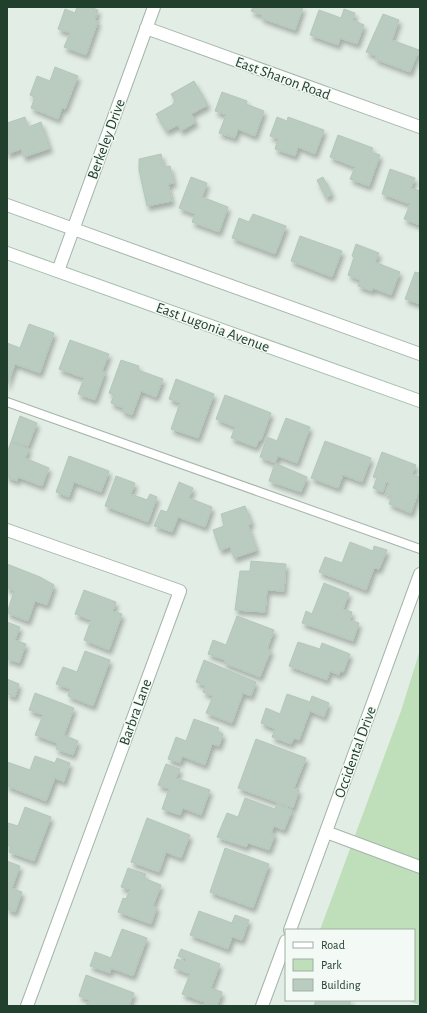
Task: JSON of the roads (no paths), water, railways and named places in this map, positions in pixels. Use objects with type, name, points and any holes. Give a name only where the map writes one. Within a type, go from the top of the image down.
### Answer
[{"type":"street","name":"Berkeley Drive","points":[[58,271],[154,7]]},
{"type":"street","name":"East Sharon Road","points":[[146,28],[420,127]]},
{"type":"street","points":[[7,205],[420,354]]},
{"type":"street","name":"East Lugonia Avenue","points":[[7,253],[420,401]]},
{"type":"street","name":"Barbra Lane","points":[[7,530],[180,590],[26,1006]]},
{"type":"street","name":"Occidental Drive","points":[[290,929],[420,574]]},
{"type":"street","points":[[326,832],[420,867]]},
{"type":"street","points":[[262,1006],[285,944]]},
{"type":"lane","points":[[7,402],[420,549]]}]
